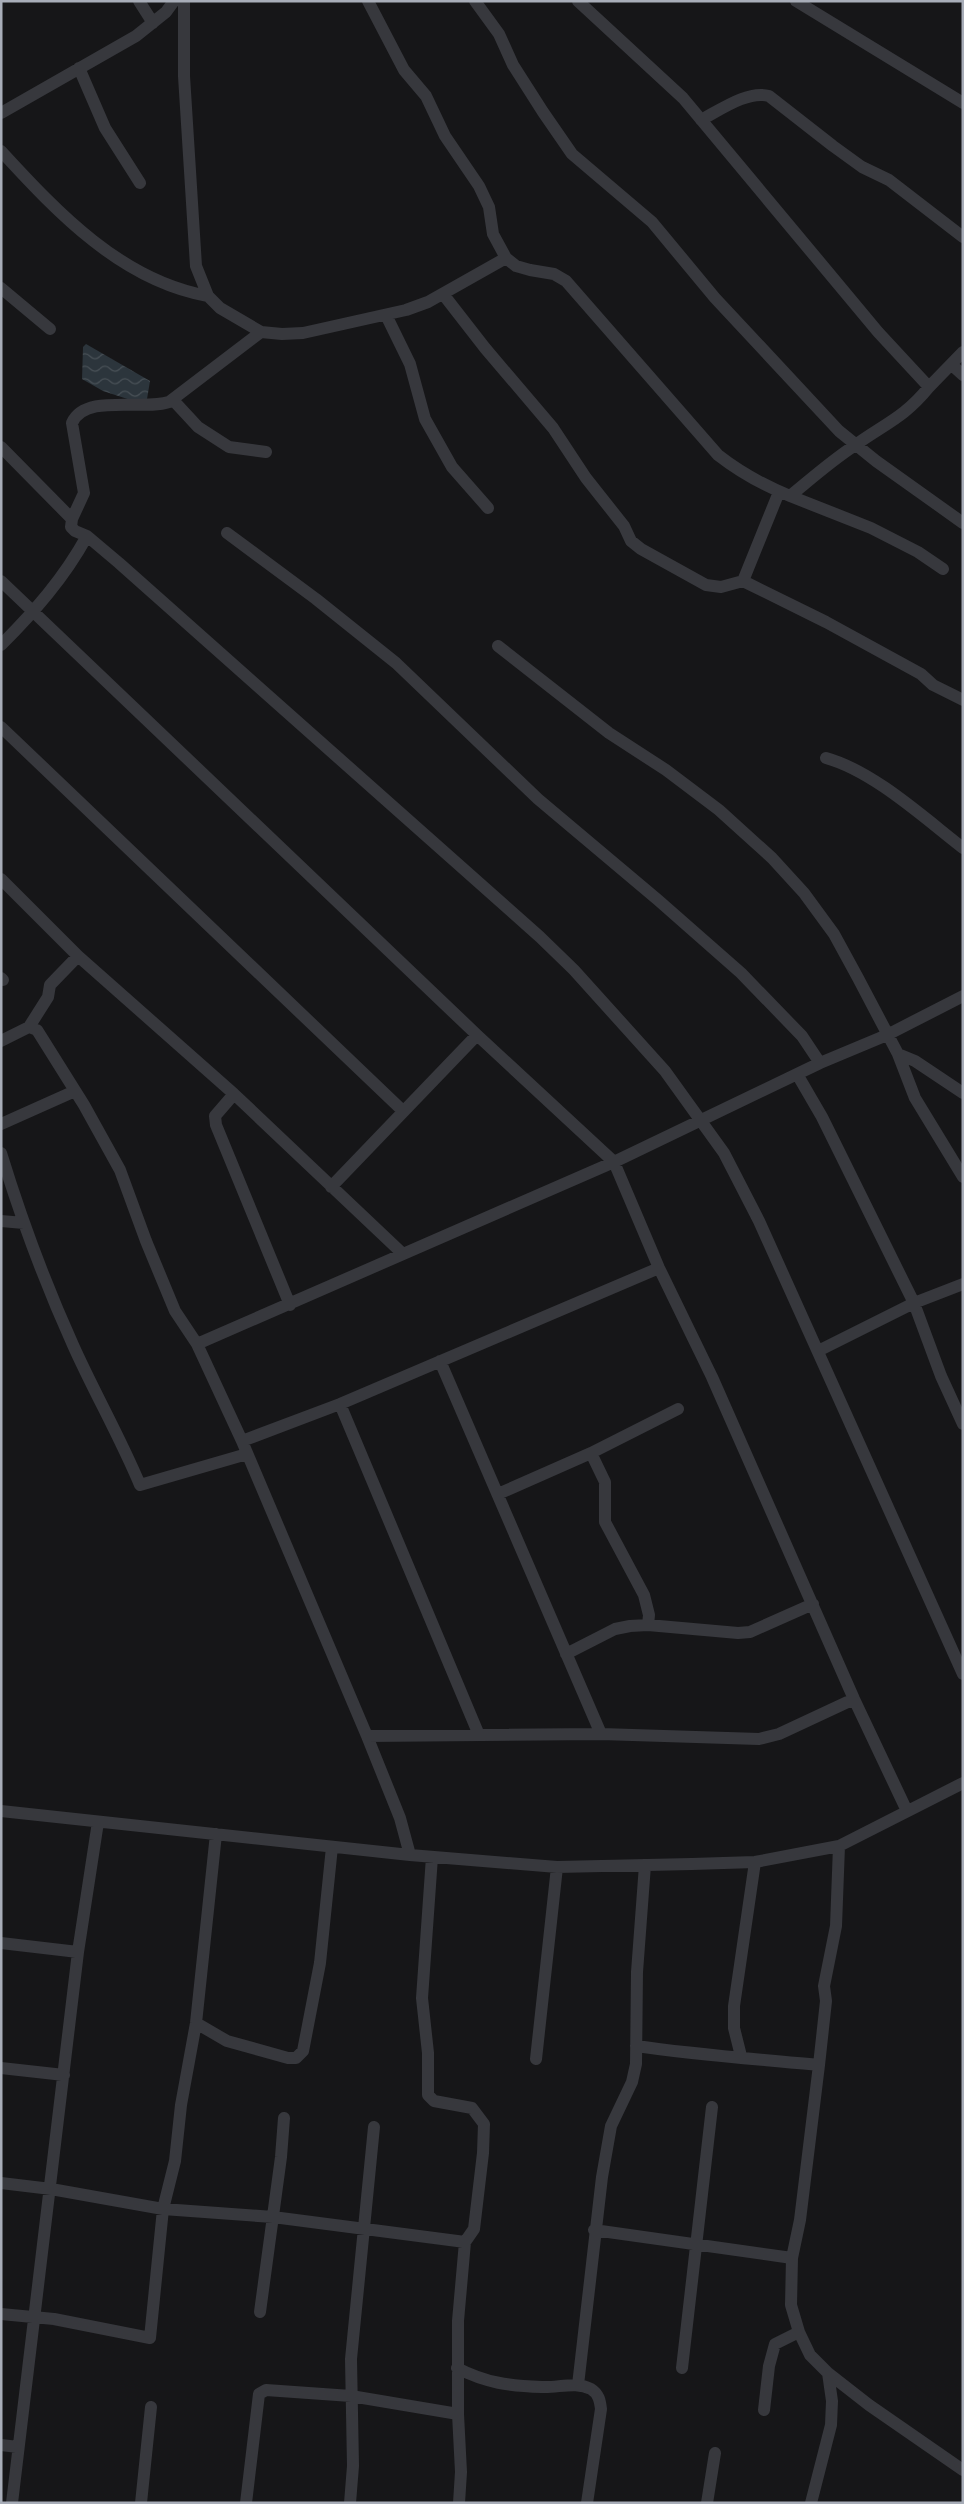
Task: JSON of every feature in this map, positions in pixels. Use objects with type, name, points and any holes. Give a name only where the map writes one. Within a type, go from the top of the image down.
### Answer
[{"type":"street","points":[[139,1],[153,23]]},
{"type":"street","points":[[1,113],[119,46],[153,23],[166,12],[174,1]]},
{"type":"street","points":[[184,1],[184,76],[196,266],[208,296],[220,308],[261,332],[303,333],[413,308],[443,294],[506,258]]},
{"type":"street","points":[[368,1],[404,70],[426,96],[445,136],[480,186],[489,208],[493,234],[506,258],[516,266],[554,274],[566,281],[718,455],[740,472],[785,494],[871,528],[918,552],[943,570]]},
{"type":"street","points":[[475,1],[499,34],[513,65],[572,154],[652,222],[715,298],[839,431],[876,461],[963,523]]},
{"type":"street","points":[[578,1],[683,98],[878,332],[929,387]]},
{"type":"street","points":[[796,1],[963,103]]},
{"type":"street","points":[[79,68],[105,128],[140,183]]},
{"type":"street","points":[[701,120],[749,97],[760,94],[769,96],[833,146],[862,167],[889,180],[963,237]]},
{"type":"street","points":[[1,151],[65,216],[107,252],[181,291],[208,296]]},
{"type":"street","points":[[1,288],[50,330]]},
{"type":"street","points":[[443,294],[484,348],[554,428],[586,478],[624,526],[631,541],[641,549],[714,588],[744,581],[826,622],[921,674],[933,685],[963,700]]},
{"type":"street","points":[[386,315],[410,364],[426,420],[452,467],[488,508]]},
{"type":"street","points":[[261,332],[173,400],[158,406],[130,404],[90,408],[76,415],[72,424],[84,493],[72,520],[71,527],[75,531],[87,536],[359,774],[540,937],[574,970],[636,1038],[702,1120],[724,1153],[754,1213],[963,1674]]},
{"type":"street","points":[[744,581],[785,494],[856,444],[892,423],[914,404],[963,352]]},
{"type":"street","points":[[952,365],[963,375]]},
{"type":"street","points":[[173,400],[198,427],[229,447],[266,452]]},
{"type":"street","points":[[1,446],[72,520]]},
{"type":"street","points":[[227,533],[316,598],[396,663],[538,800],[658,900],[741,973],[802,1036],[820,1063]]},
{"type":"street","points":[[1,645],[34,612],[67,570],[87,536]]},
{"type":"street","points":[[1,581],[477,1035],[614,1162],[659,1268],[712,1377],[854,1699],[907,1811]]},
{"type":"street","points":[[498,646],[609,734],[666,770],[719,810],[772,858],[804,893],[834,934],[898,1054],[915,1098],[963,1177]]},
{"type":"street","points":[[1,727],[403,1111]]},
{"type":"street","points":[[826,758],[842,763],[869,778],[963,848]]},
{"type":"street","points":[[1,879],[78,956],[234,1094],[402,1254]]},
{"type":"street","points":[[1,1041],[29,1027],[48,997],[50,985],[78,956]]},
{"type":"street","points":[[197,1344],[614,1162],[820,1063],[887,1035],[963,996]]},
{"type":"street","points":[[29,1027],[37,1030],[75,1091],[120,1170],[146,1241],[175,1311],[197,1344],[242,1442],[367,1736],[400,1818],[410,1855]]},
{"type":"street","points":[[331,1188],[477,1035]]},
{"type":"street","points":[[898,1054],[915,1061],[963,1093]]},
{"type":"street","points":[[797,1074],[822,1117],[914,1303],[941,1376],[963,1424]]},
{"type":"street","points":[[1,1124],[75,1091]]},
{"type":"street","points":[[234,1094],[215,1116],[216,1126],[290,1305]]},
{"type":"street","points":[[1,1153],[24,1223],[73,1346],[118,1434],[140,1485],[247,1454]]},
{"type":"street","points":[[1,1221],[24,1223]]},
{"type":"street","points":[[242,1442],[340,1404],[659,1268]]},
{"type":"street","points":[[818,1351],[914,1303],[963,1284]]},
{"type":"street","points":[[440,1361],[602,1734]]},
{"type":"street","points":[[340,1404],[479,1734]]},
{"type":"street","points":[[498,1494],[591,1453],[678,1409]]},
{"type":"street","points":[[591,1453],[605,1482],[605,1522],[644,1595],[649,1615],[648,1625]]},
{"type":"street","points":[[566,1654],[616,1629],[648,1625],[738,1633],[750,1632],[813,1604]]},
{"type":"street","points":[[367,1736],[602,1734],[759,1739],[779,1734],[854,1699]]},
{"type":"street","points":[[1,1811],[432,1857],[557,1867],[645,1866],[755,1862],[839,1846],[963,1783]]},
{"type":"street","points":[[12,2503],[78,1952],[98,1822]]},
{"type":"street","points":[[1,2314],[35,2317],[150,2338],[163,2209],[175,2161],[181,2105],[196,2023],[216,1834]]},
{"type":"street","points":[[839,1846],[836,1926],[824,1986],[826,2001],[819,2065],[800,2220],[792,2258],[791,2305],[799,2332],[810,2355],[828,2373],[869,2405],[963,2470]]},
{"type":"street","points":[[196,2023],[227,2041],[288,2058],[296,2058],[303,2051],[320,1963],[332,1847]]},
{"type":"street","points":[[432,1857],[422,1998],[428,2053],[428,2095],[434,2101],[472,2108],[484,2124],[483,2154],[474,2229],[465,2242],[458,2321],[457,2368],[461,2472],[459,2503]]},
{"type":"street","points":[[740,2056],[734,2028],[734,2006],[755,1862]]},
{"type":"street","points":[[578,2385],[594,2230],[611,2126],[632,2082],[636,2064],[637,1972],[645,1866]]},
{"type":"street","points":[[536,2058],[557,1867]]},
{"type":"street","points":[[1,1943],[78,1952]]},
{"type":"street","points":[[636,2046],[698,2055],[740,2056],[819,2065]]},
{"type":"street","points":[[1,2068],[64,2075]]},
{"type":"street","points":[[682,2368],[712,2107]]},
{"type":"street","points":[[260,2312],[284,2118]]},
{"type":"street","points":[[350,2503],[353,2466],[351,2359],[374,2127]]},
{"type":"street","points":[[1,2184],[51,2189],[163,2209],[273,2217],[465,2242]]},
{"type":"street","points":[[594,2230],[697,2243],[792,2258]]},
{"type":"street","points":[[764,2410],[769,2366],[775,2344],[799,2332]]},
{"type":"street","points":[[457,2368],[478,2379],[502,2384],[544,2388],[578,2385],[599,2397],[601,2409],[587,2503]]},
{"type":"street","points":[[811,2503],[831,2425],[832,2402],[828,2373]]},
{"type":"street","points":[[246,2503],[259,2394],[266,2390],[351,2396],[458,2414]]},
{"type":"street","points":[[141,2503],[151,2407]]},
{"type":"street","points":[[1,2444],[18,2447]]},
{"type":"street","points":[[707,2503],[715,2453]]},
{"type":"water","points":[[86,344],[150,381],[146,405],[103,391],[82,379],[83,347]]}]
